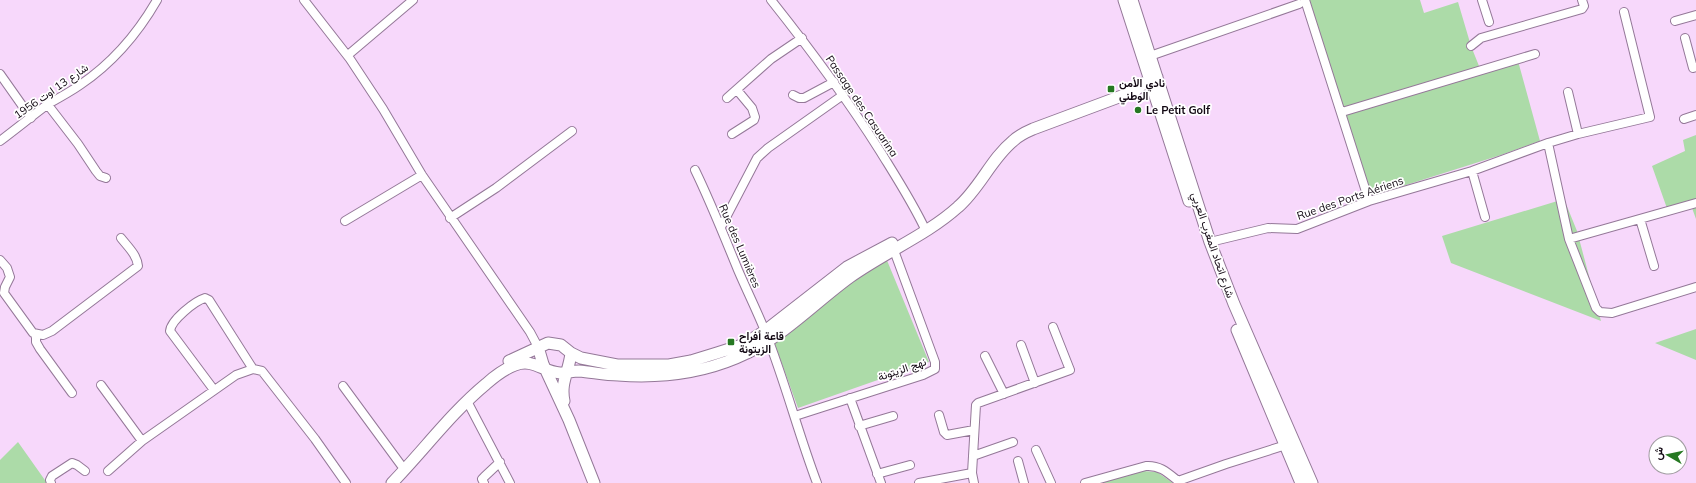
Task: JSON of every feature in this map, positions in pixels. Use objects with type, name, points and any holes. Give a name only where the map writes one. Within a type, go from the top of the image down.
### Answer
[{"type":"main road","name":"شارع اتحاد المغرب العربي","points":[[1124,0],[1154,78],[1211,265],[1301,483]]},
{"type":"main road","name":"شارع اتحاد المغرب العربي","points":[[1132,0],[1150,56],[1154,78]]},
{"type":"main road","points":[[392,483],[467,401],[502,371],[515,365],[528,362],[553,372],[566,373],[578,371],[640,376],[672,375],[693,371],[736,358],[767,336],[847,267],[928,228],[965,201],[1000,154],[1012,141],[1033,129],[1135,91],[1154,78]]},
{"type":"main road","points":[[1135,91],[1158,91]]},
{"type":"main road","name":"شارع اتحاد المغرب العربي","points":[[1158,91],[1210,242],[1234,304],[1312,483]]},
{"type":"main road","points":[[383,483],[401,465],[435,425],[474,388],[500,367],[548,343],[553,343],[563,347],[571,353],[593,361],[617,365],[669,365],[691,361],[767,336]]},
{"type":"main road","points":[[538,347],[544,368],[569,420],[594,483]]},
{"type":"main road","points":[[569,420],[562,393],[563,379],[570,363],[571,353]]},
{"type":"street","name":"شارع 13 اوت 1956","points":[[0,142],[48,105],[81,85],[102,68],[122,48],[141,25],[157,0]]},
{"type":"street","points":[[304,0],[348,55],[383,109],[422,175],[450,218],[530,332],[538,347]]},
{"type":"street","points":[[348,55],[413,0]]},
{"type":"street","name":"Passage des Casuarina","points":[[771,0],[802,38],[843,95],[928,228]]},
{"type":"street","points":[[1482,0],[1489,22]]},
{"type":"street","points":[[1471,46],[1481,38],[1582,9],[1584,6],[1582,0]]},
{"type":"street","points":[[1150,56],[1302,2],[1342,112],[1369,201]]},
{"type":"street","name":"Rue des Ports Aériens","points":[[1210,242],[1268,228],[1297,229],[1369,201],[1472,171],[1548,143],[1578,134],[1650,118],[1624,12]]},
{"type":"street","points":[[1675,21],[1696,15]]},
{"type":"street","points":[[727,98],[738,90],[771,59],[802,38]]},
{"type":"street","points":[[1685,38],[1693,68],[1696,67]]},
{"type":"street","points":[[1342,112],[1535,54]]},
{"type":"street","points":[[0,74],[31,118]]},
{"type":"street","points":[[793,95],[797,98],[804,98],[834,82]]},
{"type":"street","points":[[732,134],[755,118],[752,108],[738,90]]},
{"type":"street","points":[[1568,92],[1578,134]]},
{"type":"street","points":[[721,227],[757,158],[768,148],[843,95]]},
{"type":"street","points":[[48,105],[78,144],[96,171],[100,176],[106,178]]},
{"type":"street","points":[[1684,119],[1696,115]]},
{"type":"street","points":[[450,218],[496,188],[572,131]]},
{"type":"street","points":[[1548,143],[1569,239],[1596,308],[1600,312],[1612,313],[1696,287]]},
{"type":"street","name":"Rue des Lumières","points":[[695,170],[767,336],[795,416],[808,461],[817,483]]},
{"type":"street","points":[[1472,171],[1485,217]]},
{"type":"street","points":[[345,221],[422,175]]},
{"type":"street","points":[[1569,239],[1696,203]]},
{"type":"street","points":[[1640,219],[1654,266]]},
{"type":"street","points":[[36,335],[43,335],[52,331],[138,266],[138,260],[121,238]]},
{"type":"street","name":"نهج الزيتونة","points":[[795,416],[923,375],[933,370],[936,366],[922,323],[892,246]]},
{"type":"street","points":[[0,260],[7,268],[10,277],[4,287],[4,293],[36,335],[36,342],[40,350],[72,393]]},
{"type":"street","points":[[214,390],[170,331],[173,322],[199,300],[205,298],[208,300],[253,369]]},
{"type":"street","points":[[974,483],[972,473],[976,405],[1070,370],[1053,327]]},
{"type":"street","points":[[1020,345],[1035,383]]},
{"type":"street","points":[[986,356],[1004,394]]},
{"type":"street","points":[[108,470],[142,441],[214,390],[236,375],[253,369],[262,371],[315,439],[346,483]]},
{"type":"street","points":[[101,386],[142,441]]},
{"type":"street","points":[[343,386],[401,465]]},
{"type":"street","points":[[850,398],[881,483]]},
{"type":"street","points":[[467,401],[510,483]]},
{"type":"street","points":[[939,415],[944,432],[947,435],[974,430]]},
{"type":"street","points":[[859,426],[893,416]]},
{"type":"street","points":[[973,456],[1013,442]]},
{"type":"street","points":[[1085,483],[1139,467],[1150,466],[1161,468],[1178,481],[1286,445]]},
{"type":"street","points":[[1036,450],[1051,483]]},
{"type":"street","points":[[1018,461],[1024,483]]},
{"type":"street","points":[[484,483],[482,479],[500,462]]},
{"type":"street","points":[[51,483],[50,480],[52,476],[72,463],[78,465],[85,471]]},
{"type":"street","points":[[877,474],[910,465]]},
{"type":"street","points":[[919,483],[972,473]]},
{"type":"green space","points":[[1301,0],[1420,0],[1424,13],[1458,2],[1471,46],[1481,71],[1518,61],[1540,141],[1501,155],[1365,198]]},
{"type":"green space","points":[[1696,135],[1696,219],[1692,208],[1669,214],[1652,166],[1685,151],[1683,140]]},
{"type":"green space","points":[[1564,199],[1577,231],[1601,321],[1451,263],[1442,236]]},
{"type":"green space","points":[[886,258],[929,362],[798,408],[774,342],[842,286]]},
{"type":"green space","points":[[1696,329],[1696,360],[1655,343]]},
{"type":"green space","points":[[18,442],[47,483],[0,483],[0,460]]},
{"type":"green space","points":[[1143,471],[1157,472],[1173,483],[1099,483]]},
{"type":"place","name":"نادي الأمن الوطني","points":[[1111,89]]},
{"type":"place","name":"Le Petit Golf","points":[[1138,110]]},
{"type":"place","name":"قاعة أفراح الزيتونة","points":[[731,342]]}]
